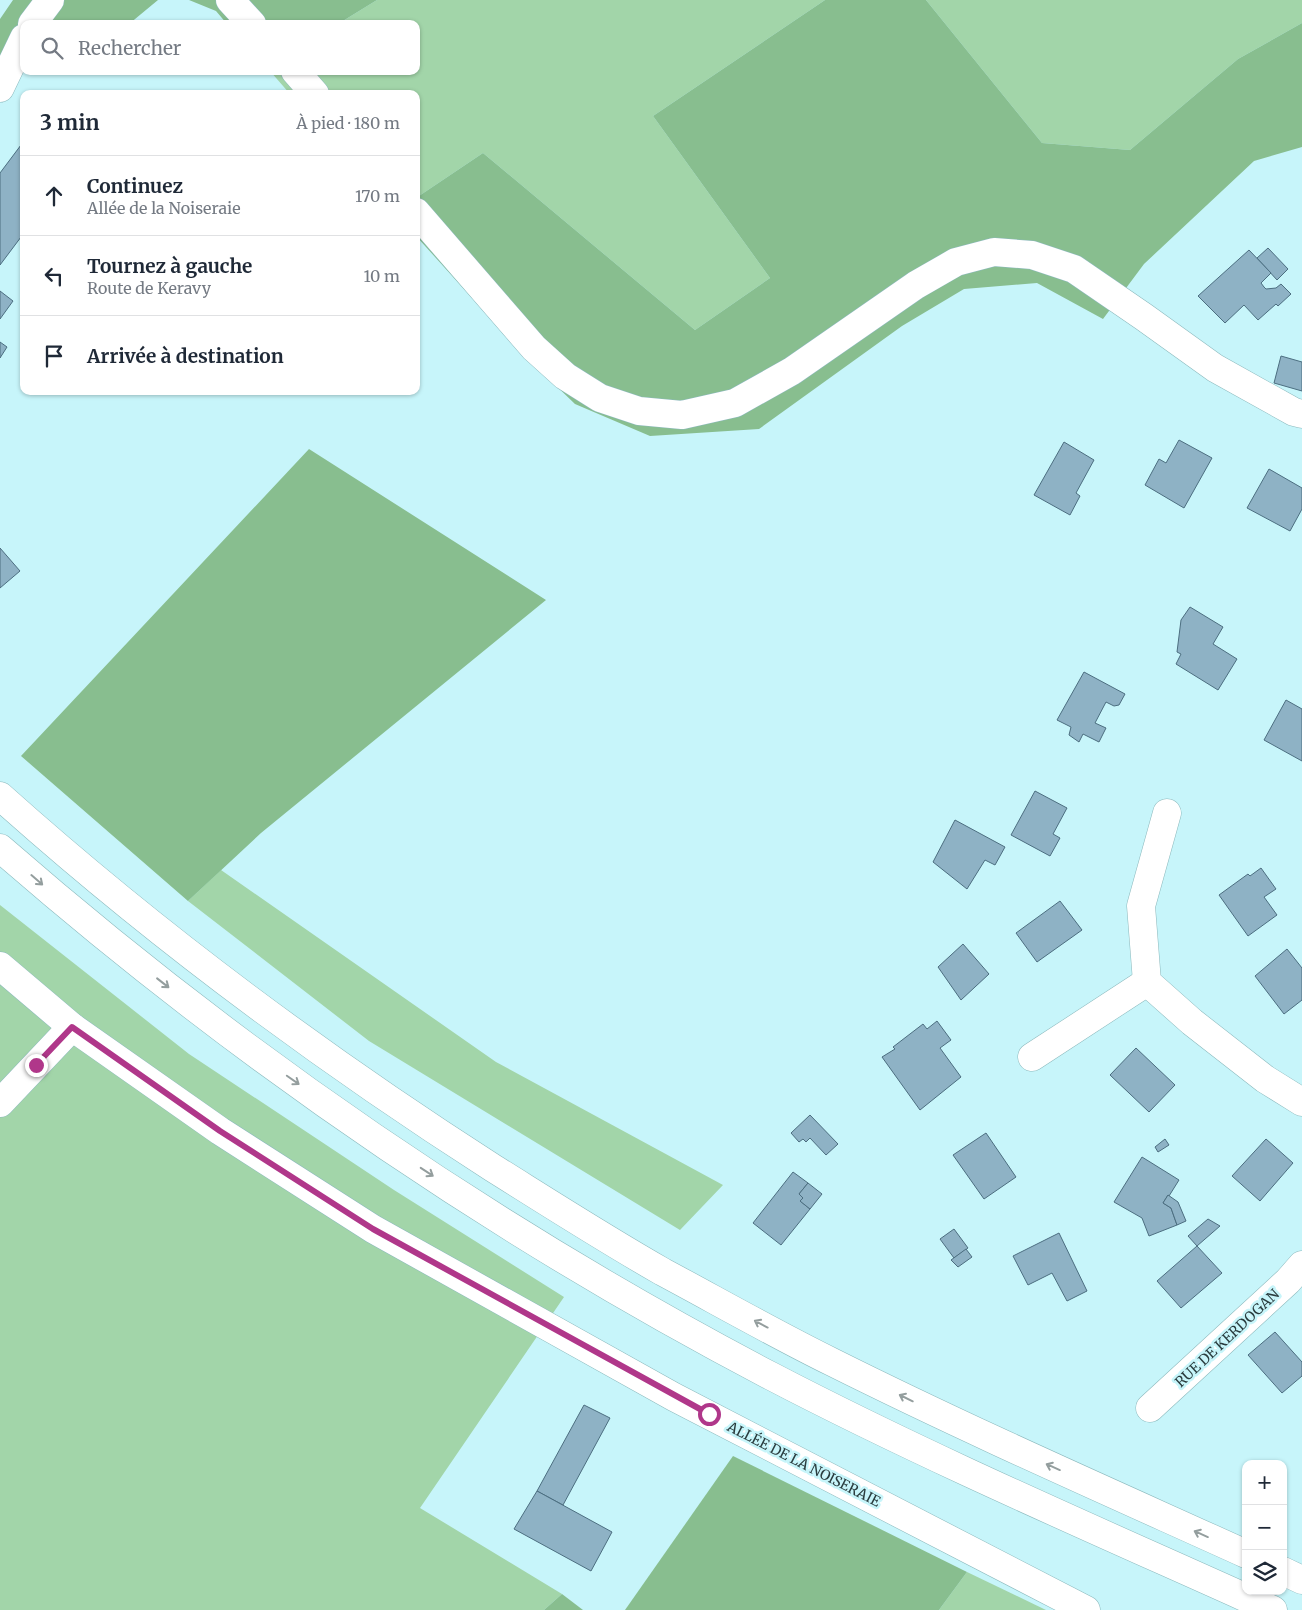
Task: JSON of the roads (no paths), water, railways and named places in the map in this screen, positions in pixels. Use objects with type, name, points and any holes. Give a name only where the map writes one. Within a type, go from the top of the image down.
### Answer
[{"type":"main road","points":[[35,20],[50,0]]},
{"type":"main road","points":[[230,0],[248,20]]},
{"type":"main road","points":[[0,88],[20,46]]},
{"type":"main road","points":[[298,75],[312,90]]},
{"type":"main road","points":[[420,217],[534,348],[565,376],[600,398],[639,410],[682,415],[735,404],[792,371],[916,285],[956,262],[994,252],[1032,255],[1074,269],[1215,368],[1294,412],[1302,414]]},
{"type":"main road","points":[[0,796],[47,838],[182,948],[326,1055],[412,1116],[579,1222],[660,1270],[829,1360],[972,1430],[1242,1552]]},
{"type":"main road","points":[[1167,812],[1141,906],[1147,982],[1192,1022],[1265,1079],[1302,1102]]},
{"type":"main road","points":[[0,848],[139,965],[282,1073],[422,1169],[562,1258],[664,1318],[875,1428],[971,1474],[1273,1610]]},
{"type":"main road","name":"ALLÉE DE LA NOISERAIE","points":[[0,966],[72,1027],[220,1131],[373,1229],[674,1397],[1086,1610]]},
{"type":"main road","points":[[1032,1057],[1147,982]]},
{"type":"main road","points":[[0,1103],[72,1027]]},
{"type":"main road","name":"RUE DE KERDOGAN","points":[[1150,1408],[1288,1281],[1302,1265]]},
{"type":"main road","points":[[1287,1573],[1302,1580]]}]
